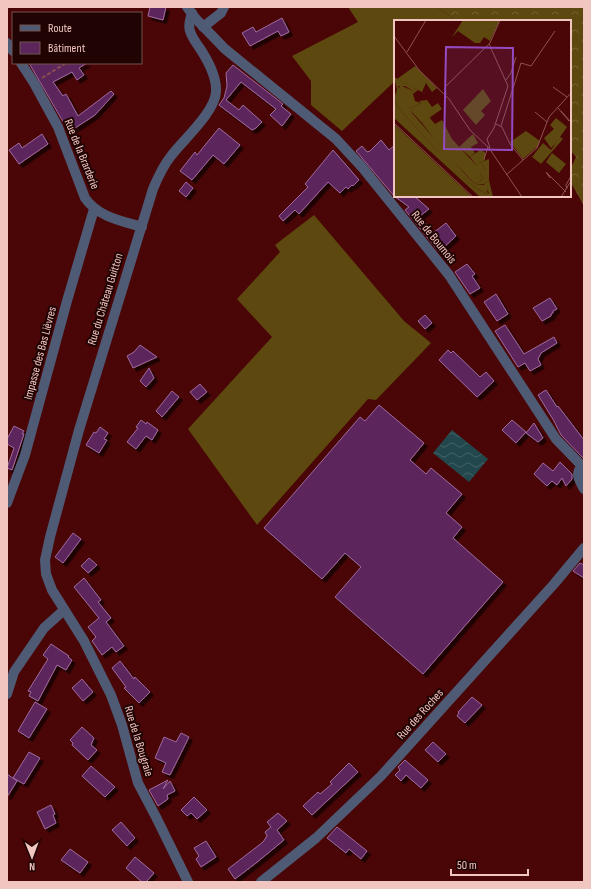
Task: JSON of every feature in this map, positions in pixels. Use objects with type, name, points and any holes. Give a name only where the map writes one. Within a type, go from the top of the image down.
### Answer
[{"type":"street","points":[[203,27],[222,13],[224,7]]},
{"type":"street","name":"Rue de Boumois","points":[[191,13],[225,49],[336,139],[362,167],[449,275],[556,439],[583,467]]},
{"type":"street","name":"Rue du Château Guitton","points":[[64,610],[52,590],[46,574],[45,560],[79,430],[160,174],[171,156],[207,113],[213,103],[216,93],[214,78],[206,58],[190,31],[191,13]]},
{"type":"street","name":"Rue de la Brarderie","points":[[22,64],[34,83],[58,127],[85,198],[94,209]]},
{"type":"street","points":[[94,209],[101,214],[142,227]]},
{"type":"street","name":"Impasse des Bas Lièvres","points":[[7,503],[25,455],[94,209]]},
{"type":"street","points":[[583,467],[578,470],[577,474],[584,489]]},
{"type":"street","name":"Rue des Roches","points":[[261,882],[316,838],[382,776],[554,584],[584,548]]},
{"type":"street","points":[[7,694],[14,672],[44,628],[64,610]]},
{"type":"street","name":"Rue de la Bougraie","points":[[64,610],[84,641],[111,695],[122,725],[138,783],[188,882]]},
{"type":"path","points":[[34,83],[64,64]]},
{"type":"green space","points":[[348,7],[437,7],[455,20],[394,20],[394,82],[342,131],[311,105],[311,81],[292,56],[358,22]]},
{"type":"green space","points":[[437,7],[584,7],[584,206],[571,183],[571,168],[576,157],[571,151],[571,20],[455,20]]},
{"type":"green space","points":[[314,215],[404,321],[431,343],[376,400],[368,399],[257,525],[188,429],[272,337],[237,299],[280,252],[275,245]]},
{"type":"water","points":[[452,430],[488,459],[469,482],[433,453]]},
{"type":"building","points":[[150,7],[166,7],[163,20],[148,16]]},
{"type":"building","points":[[282,18],[289,32],[281,36],[278,31],[250,46],[242,33],[253,27],[256,32]]},
{"type":"building","points":[[30,64],[85,64],[79,68],[84,75],[77,80],[72,72],[53,82],[63,96],[66,94],[78,116],[111,91],[114,94],[95,115],[69,132]]},
{"type":"building","points":[[233,65],[283,104],[281,106],[291,114],[282,126],[270,115],[276,109],[241,82],[226,100],[239,110],[243,105],[262,122],[252,130],[219,105],[224,98],[227,86],[226,73]]},
{"type":"building","points":[[219,128],[240,145],[224,164],[213,155],[192,180],[180,171],[195,152],[197,155]]},
{"type":"building","points":[[42,134],[48,144],[19,164],[9,150],[19,143],[22,148]]},
{"type":"building","points":[[381,140],[389,150],[394,146],[394,196],[356,151],[362,146],[367,152]]},
{"type":"building","points":[[333,150],[359,180],[348,189],[346,187],[340,193],[328,182],[299,214],[295,210],[283,221],[279,216],[308,187],[305,184]]},
{"type":"building","points":[[186,182],[193,188],[186,197],[179,191]]},
{"type":"building","points":[[395,197],[415,197],[429,209],[420,216],[433,233],[446,223],[456,236],[439,252],[405,210],[409,207]]},
{"type":"building","points":[[467,264],[475,274],[472,276],[480,288],[470,294],[455,272]]},
{"type":"building","points":[[496,294],[508,314],[497,321],[484,302]]},
{"type":"building","points":[[550,298],[557,309],[553,311],[551,316],[542,321],[533,308]]},
{"type":"building","points":[[425,315],[432,323],[425,329],[418,321]]},
{"type":"building","points":[[505,325],[524,354],[554,337],[557,343],[541,353],[538,359],[541,365],[530,371],[525,363],[518,367],[495,331]]},
{"type":"building","points":[[140,345],[157,357],[133,368],[127,356],[134,352]]},
{"type":"building","points":[[448,350],[451,353],[453,351],[480,377],[486,372],[494,381],[477,397],[439,360]]},
{"type":"building","points":[[149,368],[154,378],[146,387],[140,381]]},
{"type":"building","points":[[200,384],[207,392],[197,400],[190,392]]},
{"type":"building","points":[[546,390],[557,407],[558,406],[584,440],[584,459],[561,435],[538,395]]},
{"type":"building","points":[[172,391],[179,397],[162,417],[156,411]]},
{"type":"building","points":[[379,405],[424,443],[410,460],[426,474],[431,468],[462,494],[446,513],[462,527],[453,538],[503,582],[423,674],[335,597],[361,567],[345,553],[322,579],[264,528],[360,417],[365,421]]},
{"type":"building","points":[[141,420],[146,424],[147,422],[158,430],[152,440],[146,436],[136,449],[127,442],[138,428],[136,427]]},
{"type":"building","points":[[512,420],[526,432],[516,443],[502,430]]},
{"type":"building","points":[[534,423],[543,438],[538,442],[526,433]]},
{"type":"building","points":[[14,426],[24,431],[22,434],[24,434],[12,470],[7,468],[14,448],[7,444],[7,439]]},
{"type":"building","points":[[100,427],[108,433],[104,439],[107,440],[99,453],[86,445],[94,432],[96,433]]},
{"type":"building","points":[[560,462],[572,474],[572,479],[566,486],[562,478],[557,485],[552,481],[547,486],[534,474],[543,463],[553,471]]},
{"type":"building","points":[[73,533],[81,539],[63,563],[55,557]]},
{"type":"building","points":[[89,558],[97,565],[88,573],[81,566]]},
{"type":"building","points":[[580,563],[584,565],[584,578],[573,571]]},
{"type":"building","points":[[84,578],[101,600],[98,602],[111,618],[106,622],[124,646],[116,652],[112,647],[102,655],[92,641],[96,637],[88,627],[99,618],[74,587]]},
{"type":"building","points":[[51,644],[69,656],[68,657],[72,660],[66,670],[57,665],[38,701],[29,696],[31,692],[28,691],[48,659],[43,655]]},
{"type":"building","points":[[120,661],[134,679],[135,677],[150,692],[139,703],[124,688],[126,687],[112,668]]},
{"type":"building","points":[[82,679],[93,692],[83,701],[72,688]]},
{"type":"building","points":[[472,697],[482,705],[465,723],[457,716],[459,713],[458,712]]},
{"type":"building","points":[[35,702],[47,709],[29,738],[18,731]]},
{"type":"building","points":[[82,727],[94,738],[91,745],[97,750],[88,760],[72,745],[73,743],[70,740]]},
{"type":"building","points":[[181,733],[189,737],[170,775],[162,772],[166,763],[155,758],[164,737],[176,742]]},
{"type":"building","points":[[433,742],[446,754],[438,762],[425,750]]},
{"type":"building","points":[[29,752],[40,758],[24,784],[13,778]]},
{"type":"building","points":[[405,760],[428,780],[421,788],[406,775],[401,781],[395,775],[400,770],[398,767]]},
{"type":"building","points":[[349,763],[358,772],[312,815],[303,806],[318,792],[320,794],[332,784],[330,782]]},
{"type":"building","points":[[91,766],[115,787],[105,797],[82,776]]},
{"type":"building","points":[[7,774],[17,781],[7,797]]},
{"type":"building","points":[[168,780],[163,789],[170,781],[175,791],[167,795],[168,799],[158,806],[149,790]]},
{"type":"building","points":[[194,797],[207,810],[197,819],[191,813],[187,816],[181,810]]},
{"type":"building","points":[[51,805],[55,814],[53,815],[56,823],[45,829],[37,812]]},
{"type":"building","points":[[278,813],[287,821],[277,830],[284,840],[235,879],[228,869],[263,842],[267,836],[265,832],[271,827],[267,822]]},
{"type":"building","points":[[121,822],[135,838],[127,846],[112,830]]},
{"type":"building","points":[[337,827],[367,851],[361,859],[349,849],[346,853],[327,838]]},
{"type":"building","points":[[206,841],[216,857],[201,867],[196,859],[199,856],[194,848]]},
{"type":"building","points":[[70,849],[88,862],[80,873],[61,860]]},
{"type":"building","points":[[135,857],[154,873],[146,882],[142,882],[126,868]]}]
